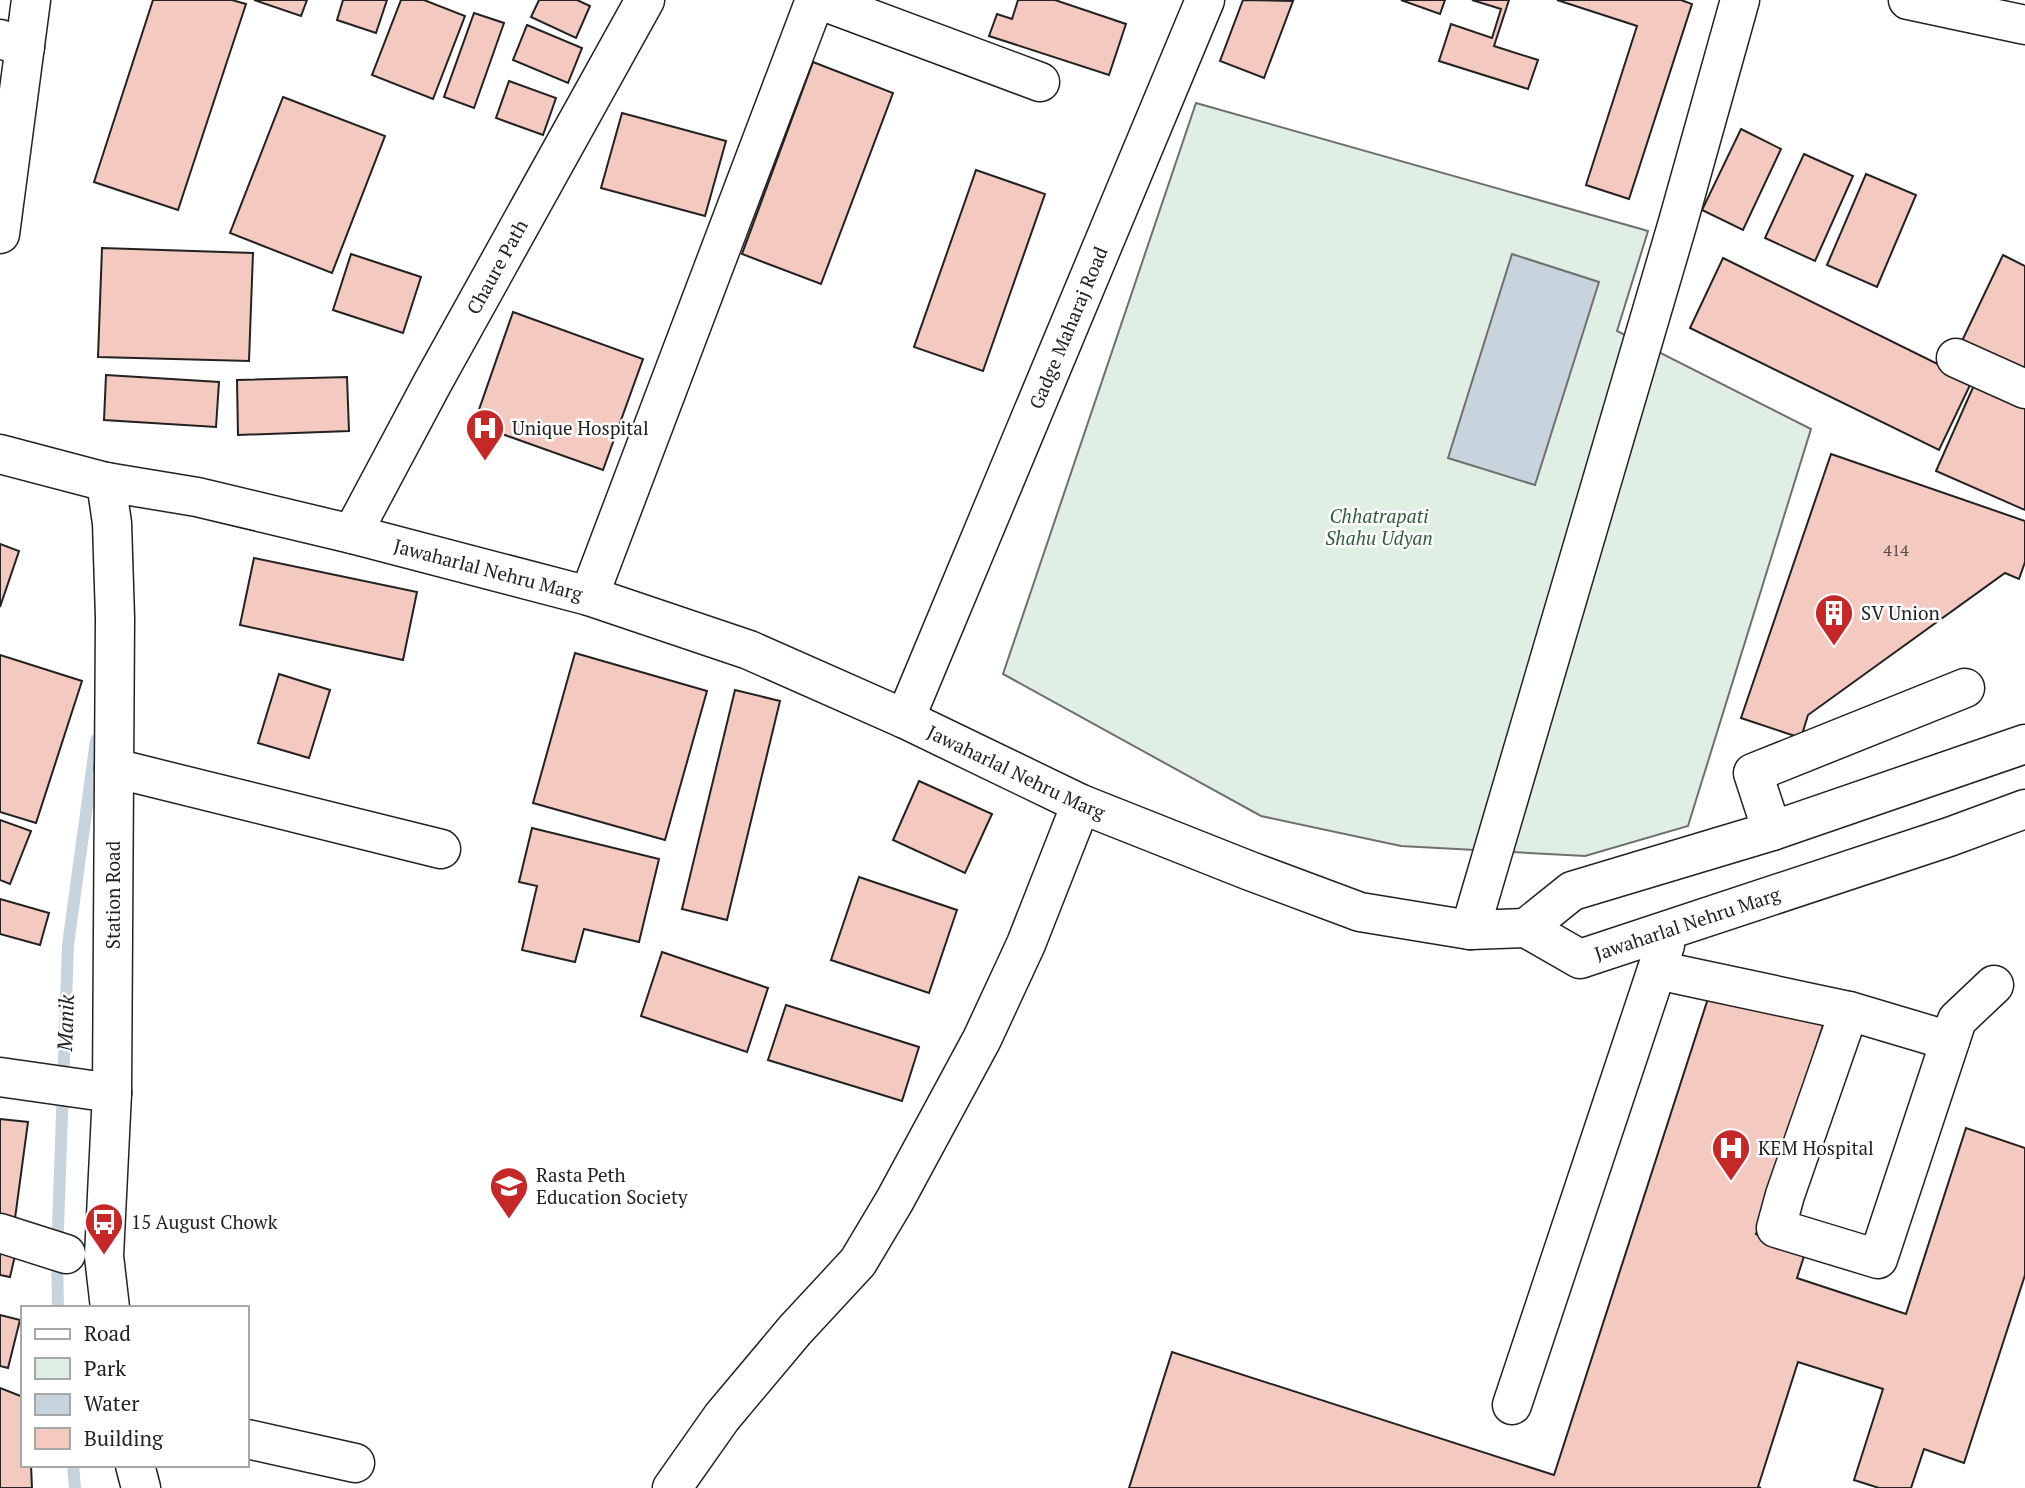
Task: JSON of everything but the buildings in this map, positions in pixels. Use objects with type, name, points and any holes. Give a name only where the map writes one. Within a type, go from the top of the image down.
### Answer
[{"type":"street","points":[[0,234],[12,43],[31,0]]},
{"type":"street","name":"Chaure Path","points":[[352,534],[645,0]]},
{"type":"street","points":[[589,596],[815,0]]},
{"type":"street","points":[[820,0],[1040,82]]},
{"type":"street","name":"Gadge Maharaj Road","points":[[918,687],[1205,0]]},
{"type":"street","points":[[1470,930],[1674,235],[1740,0]]},
{"type":"street","points":[[1908,0],[2025,25]]},
{"type":"street","points":[[1956,358],[2025,389]]},
{"type":"street","name":"Jawaharlal Nehru Marg","points":[[0,454],[106,482],[197,496],[352,534],[589,596],[749,650],[918,687],[1082,804],[1360,912],[1470,930],[1526,928],[1580,959],[1949,837],[2025,809]]},
{"type":"street","name":"Station Road","points":[[106,482],[114,555],[112,1093],[103,1256],[110,1306]]},
{"type":"street","points":[[1772,831],[1753,774],[1965,688]]},
{"type":"street","points":[[1526,928],[1572,891],[1772,831],[2025,744]]},
{"type":"street","points":[[114,768],[441,849]]},
{"type":"street","points":[[672,1488],[722,1416],[795,1330],[858,1262],[870,1242],[982,1038],[1026,944],[1082,804]]},
{"type":"street","points":[[1512,1405],[1670,929]]},
{"type":"street","points":[[1657,970],[1849,1012],[1950,1041]]},
{"type":"street","points":[[1849,1012],[1776,1228],[1878,1259],[1957,1020],[1994,985]]},
{"type":"street","points":[[0,1077],[112,1093]]},
{"type":"street","points":[[0,1233],[60,1252]]},
{"type":"street","points":[[248,1439],[355,1463]]},
{"type":"street","points":[[136,1467],[141,1488]]},
{"type":"green space","name":"Chhatrapati Shahu Udyan","points":[[1196,103],[1648,231],[1617,331],[1811,429],[1688,826],[1585,856],[1401,846],[1261,816],[1003,674]]},
{"type":"water","points":[[1512,254],[1599,282],[1535,485],[1448,458]]},
{"type":"waterway","name":"Manik","points":[[58,1306],[57,1256],[68,945],[96,740]]},
{"type":"waterway","name":"Manik","points":[[73,1467],[75,1488]]},
{"type":"place","name":"Unique Hospital","points":[[485,462]]},
{"type":"place","name":"SV Union","points":[[1834,647]]},
{"type":"place","name":"KEM Hospital","points":[[1731,1182]]},
{"type":"place","name":"Rasta Peth Education Society","points":[[509,1220]]},
{"type":"place","name":"15 August Chowk","points":[[104,1256]]}]
